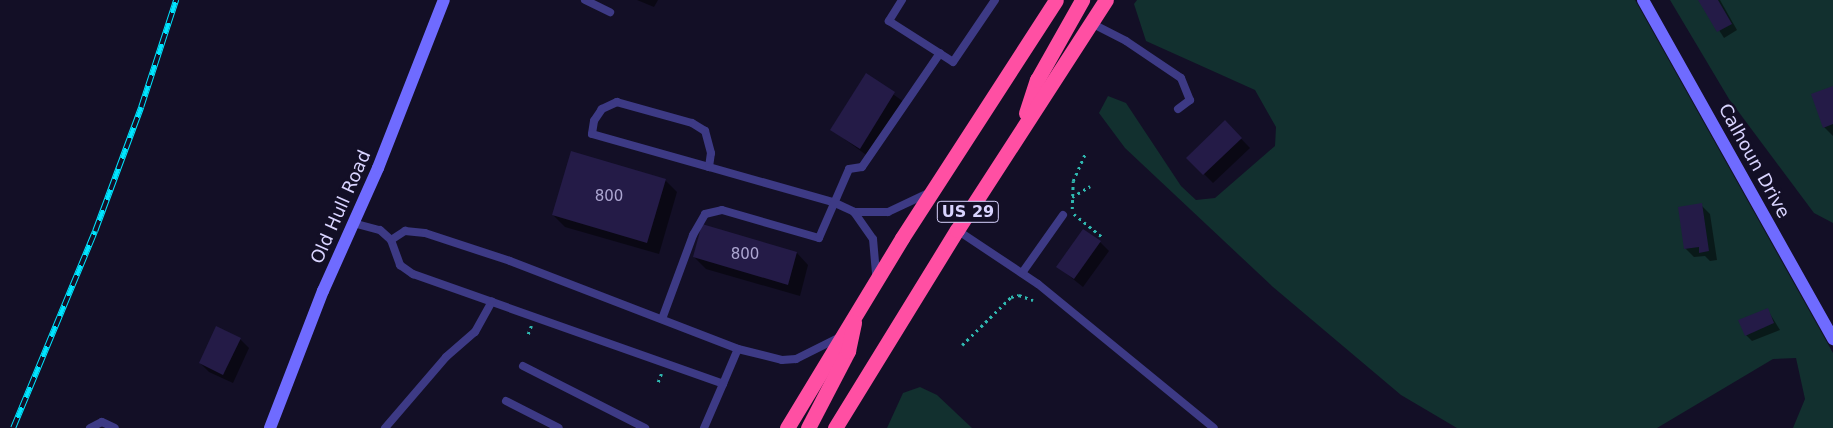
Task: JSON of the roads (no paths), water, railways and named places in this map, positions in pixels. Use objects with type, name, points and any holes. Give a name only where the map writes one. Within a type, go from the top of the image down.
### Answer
[{"type":"highway","name":"US 29","points":[[787,428],[841,336],[1056,0]]},
{"type":"highway","points":[[1019,134],[1037,80],[1082,0]]},
{"type":"highway","name":"US 29","points":[[835,428],[957,230],[1106,0]]},
{"type":"highway","points":[[808,428],[848,351],[857,311]]},
{"type":"main road","name":"Old Hull Road","points":[[270,428],[353,223],[378,168],[444,0]]},
{"type":"main road","name":"Calhoun Drive","points":[[1642,0],[1833,339]]},
{"type":"lane","points":[[585,0],[610,12]]},
{"type":"lane","points":[[902,0],[889,21],[953,62],[995,0]]},
{"type":"lane","points":[[1091,23],[1126,41],[1181,78],[1190,100],[1178,109]]},
{"type":"lane","points":[[662,319],[693,235],[705,214],[722,210],[819,238],[848,169],[862,167],[940,53]]},
{"type":"lane","points":[[709,167],[711,153],[705,131],[692,123],[617,102],[602,109],[594,121],[592,134],[833,202],[854,212],[888,212],[933,190]]},
{"type":"lane","points":[[854,212],[873,240],[876,281]]},
{"type":"lane","points":[[1022,273],[1062,216]]},
{"type":"lane","points":[[353,223],[380,230],[391,240],[404,269],[723,384]]},
{"type":"lane","points":[[957,230],[1022,273],[1214,428]]},
{"type":"lane","points":[[391,240],[405,232],[425,232],[766,359],[796,359],[841,336]]},
{"type":"lane","points":[[385,428],[446,357],[475,332],[492,302]]},
{"type":"lane","points":[[704,428],[738,349]]},
{"type":"lane","points":[[523,366],[645,428]]},
{"type":"lane","points":[[506,401],[560,428]]},
{"type":"lane","points":[[90,428],[102,422],[115,428]]},
{"type":"railway","points":[[13,428],[95,231],[141,107],[176,0]]}]
